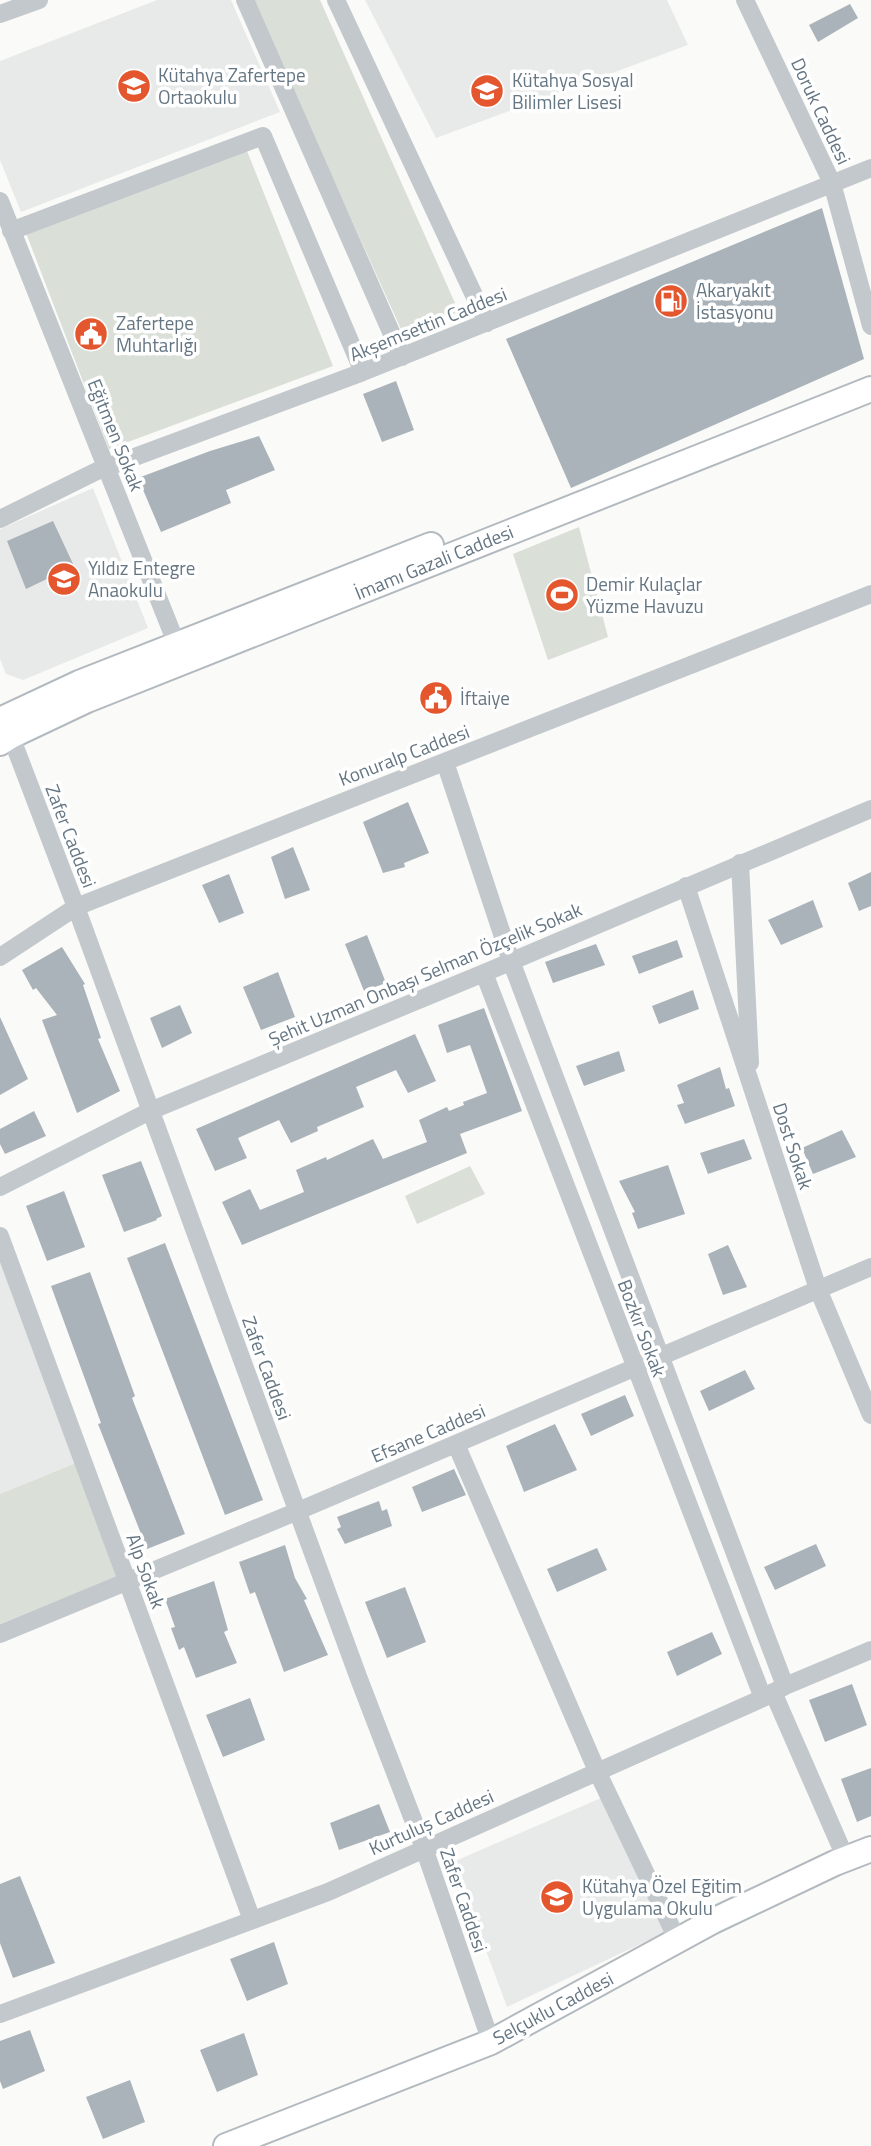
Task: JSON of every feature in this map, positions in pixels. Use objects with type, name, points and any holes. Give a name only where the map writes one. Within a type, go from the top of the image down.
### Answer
[{"type":"main road","name":"İmamı Gazali Caddesi","points":[[3,725],[79,682],[871,371]]},
{"type":"main road","name":"İmamı Gazali Caddesi","points":[[3,725],[87,700],[871,389]]},
{"type":"main road","name":"Selçuklu Caddesi","points":[[226,2146],[491,2042],[713,1921],[871,1849]]},
{"type":"street","points":[[0,14],[39,0]]},
{"type":"street","points":[[245,0],[402,357]]},
{"type":"street","points":[[336,0],[486,323]]},
{"type":"street","name":"Doruk Caddesi","points":[[745,0],[832,183],[871,326]]},
{"type":"street","points":[[11,231],[263,136],[363,372]]},
{"type":"street","name":"Akşemsettin Caddesi","points":[[0,519],[106,468],[402,357],[871,167]]},
{"type":"street","name":"Eğitmen Sokak","points":[[0,201],[177,645]]},
{"type":"street","name":"Konuralp Caddesi","points":[[0,957],[76,907],[871,594]]},
{"type":"street","name":"Zafer Caddesi","points":[[3,725],[76,907],[359,1679],[424,1848],[491,2042]]},
{"type":"street","name":"Bozkır Sokak","points":[[445,761],[511,961],[661,1357],[774,1692]]},
{"type":"street","name":"Şehit Uzman Onbaşı Selman Özçelik Sokak","points":[[0,1187],[149,1111],[871,809]]},
{"type":"street","points":[[740,863],[751,1086]]},
{"type":"street","name":"Dost Sokak","points":[[686,886],[817,1289],[871,1415]]},
{"type":"street","name":"Bozkır Sokak","points":[[484,973],[635,1368],[774,1692]]},
{"type":"street","name":"Alp Sokak","points":[[0,1236],[252,1920]]},
{"type":"street","name":"Efsane Caddesi","points":[[0,1634],[298,1511],[871,1267]]},
{"type":"street","points":[[456,1444],[597,1771],[677,1941]]},
{"type":"street","name":"Kurtuluş Caddesi","points":[[0,2014],[328,1892],[871,1650]]},
{"type":"street","points":[[774,1692],[846,1859]]},
{"type":"shaded area","name":"Kütahya Zafertepe Ortaokulu","points":[[157,0],[231,0],[280,112],[21,212],[0,160],[0,61]]},
{"type":"shaded area","points":[[252,0],[320,0],[459,312],[401,329]]},
{"type":"shaded area","name":"Kütahya Sosyal Bilimler Lisesi","points":[[365,0],[667,0],[688,45],[436,138]]},
{"type":"shaded area","points":[[247,151],[333,366],[109,449],[26,233]]},
{"type":"shaded area","name":"Yıldız Entegre Anaokulu","points":[[93,488],[148,628],[23,680],[6,674],[0,659],[0,529]]},
{"type":"shaded area","name":"Demir Kulaçlar Yüzme Havuzu","points":[[579,527],[608,637],[548,660],[513,554]]},
{"type":"shaded area","points":[[470,1166],[485,1194],[417,1224],[405,1196]]},
{"type":"shaded area","points":[[0,1258],[76,1463],[0,1494]]},
{"type":"shaded area","points":[[76,1463],[116,1577],[0,1624],[0,1494]]},
{"type":"shaded area","name":"Kütahya Özel Eğitim Uygulama Okulu","points":[[601,1798],[666,1932],[507,2007],[453,1862]]},
{"type":"building","points":[[850,4],[858,18],[818,42],[809,25]]},
{"type":"building","points":[[822,208],[864,359],[571,488],[506,339]]},
{"type":"building","points":[[396,381],[414,430],[382,442],[363,394]]},
{"type":"building","points":[[259,436],[275,470],[226,490],[231,503],[161,532],[138,478]]},
{"type":"building","points":[[53,521],[74,566],[26,589],[7,541]]},
{"type":"building","points":[[408,802],[429,853],[404,863],[405,867],[383,873],[363,822]]},
{"type":"building","points":[[293,847],[310,890],[285,899],[271,857]]},
{"type":"building","points":[[871,872],[871,906],[859,911],[848,883]]},
{"type":"building","points":[[229,874],[244,913],[219,923],[202,885]]},
{"type":"building","points":[[813,900],[823,927],[781,945],[768,920]]},
{"type":"building","points":[[367,935],[386,983],[364,991],[345,944]]},
{"type":"building","points":[[677,940],[683,957],[639,974],[632,956]]},
{"type":"building","points":[[596,944],[605,965],[553,983],[545,962]]},
{"type":"building","points":[[62,947],[85,984],[83,985],[101,1038],[98,1039],[120,1091],[77,1113],[42,1020],[57,1015],[36,988],[33,990],[22,970]]},
{"type":"building","points":[[278,972],[295,1017],[261,1030],[243,987]]},
{"type":"building","points":[[693,990],[699,1009],[659,1024],[652,1006]]},
{"type":"building","points":[[180,1005],[192,1033],[162,1048],[150,1018]]},
{"type":"building","points":[[484,1008],[522,1111],[460,1134],[467,1153],[242,1245],[222,1202],[250,1189],[260,1210],[304,1192],[296,1170],[326,1157],[327,1160],[373,1139],[383,1159],[427,1142],[419,1120],[447,1107],[449,1111],[464,1105],[463,1102],[487,1093],[470,1045],[447,1053],[438,1025]]},
{"type":"building","points":[[0,1017],[28,1079],[0,1095]]},
{"type":"building","points":[[415,1034],[436,1081],[408,1093],[396,1070],[356,1087],[364,1107],[317,1127],[318,1131],[291,1143],[279,1120],[238,1138],[247,1158],[215,1171],[196,1129]]},
{"type":"building","points":[[619,1051],[625,1071],[584,1086],[576,1066]]},
{"type":"building","points":[[720,1067],[726,1089],[729,1088],[735,1106],[685,1124],[677,1105],[684,1103],[677,1085]]},
{"type":"building","points":[[34,1111],[46,1136],[5,1154],[0,1144],[0,1129]]},
{"type":"building","points":[[842,1130],[856,1157],[813,1174],[802,1148]]},
{"type":"building","points":[[744,1139],[752,1159],[708,1174],[700,1153]]},
{"type":"building","points":[[141,1161],[162,1216],[124,1232],[102,1175]]},
{"type":"building","points":[[668,1165],[685,1214],[638,1229],[632,1213],[635,1212],[619,1181]]},
{"type":"building","points":[[64,1191],[85,1247],[47,1261],[26,1206]]},
{"type":"building","points":[[165,1243],[263,1500],[225,1515],[127,1258]]},
{"type":"building","points":[[728,1245],[747,1287],[723,1295],[708,1254]]},
{"type":"building","points":[[90,1272],[135,1396],[132,1398],[185,1534],[147,1549],[98,1424],[101,1423],[51,1286]]},
{"type":"building","points":[[745,1370],[755,1389],[709,1411],[700,1391]]},
{"type":"building","points":[[625,1395],[634,1416],[591,1436],[581,1414]]},
{"type":"building","points":[[555,1424],[577,1470],[524,1492],[506,1446]]},
{"type":"building","points":[[454,1469],[466,1495],[422,1512],[412,1487]]},
{"type":"building","points":[[379,1501],[382,1511],[387,1509],[392,1526],[345,1544],[337,1529],[341,1527],[337,1517]]},
{"type":"building","points":[[816,1544],[826,1566],[775,1590],[764,1567]]},
{"type":"building","points":[[285,1545],[295,1578],[307,1599],[304,1600],[328,1655],[284,1672],[255,1592],[250,1594],[239,1562]]},
{"type":"building","points":[[597,1548],[607,1570],[557,1592],[547,1569]]},
{"type":"building","points":[[214,1581],[228,1630],[224,1632],[237,1663],[196,1678],[184,1647],[179,1650],[171,1628],[175,1627],[165,1599]]},
{"type":"building","points":[[405,1587],[426,1642],[387,1658],[365,1602]]},
{"type":"building","points":[[712,1632],[722,1654],[677,1676],[667,1652]]},
{"type":"building","points":[[852,1684],[867,1725],[825,1742],[809,1700]]},
{"type":"building","points":[[250,1698],[265,1740],[223,1757],[206,1715]]},
{"type":"building","points":[[871,1768],[871,1816],[857,1822],[841,1779]]},
{"type":"building","points":[[379,1804],[390,1832],[339,1850],[330,1823]]},
{"type":"building","points":[[20,1876],[55,1963],[13,1978],[0,1943],[0,1884]]},
{"type":"building","points":[[274,1942],[288,1984],[247,2001],[230,1959]]},
{"type":"building","points":[[30,2030],[45,2071],[3,2089],[0,2081],[0,2041]]},
{"type":"building","points":[[244,2033],[258,2075],[217,2092],[200,2050]]},
{"type":"building","points":[[130,2080],[145,2122],[103,2139],[86,2097]]},
{"type":"place","name":"Kütahya Zafertepe Ortaokulu","points":[[134,86]]},
{"type":"place","name":"Kütahya Sosyal Bilimler Lisesi","points":[[487,91]]},
{"type":"place","name":"Akaryakıt İstasyonu","points":[[671,301]]},
{"type":"place","name":"Zafertepe Muhtarlığı","points":[[91,334]]},
{"type":"place","name":"Yıldız Entegre Anaokulu","points":[[64,579]]},
{"type":"place","name":"Demir Kulaçlar Yüzme Havuzu","points":[[562,595]]},
{"type":"place","name":"İftaiye","points":[[436,698]]},
{"type":"place","name":"Kütahya Özel Eğitim Uygulama Okulu","points":[[557,1897]]}]
